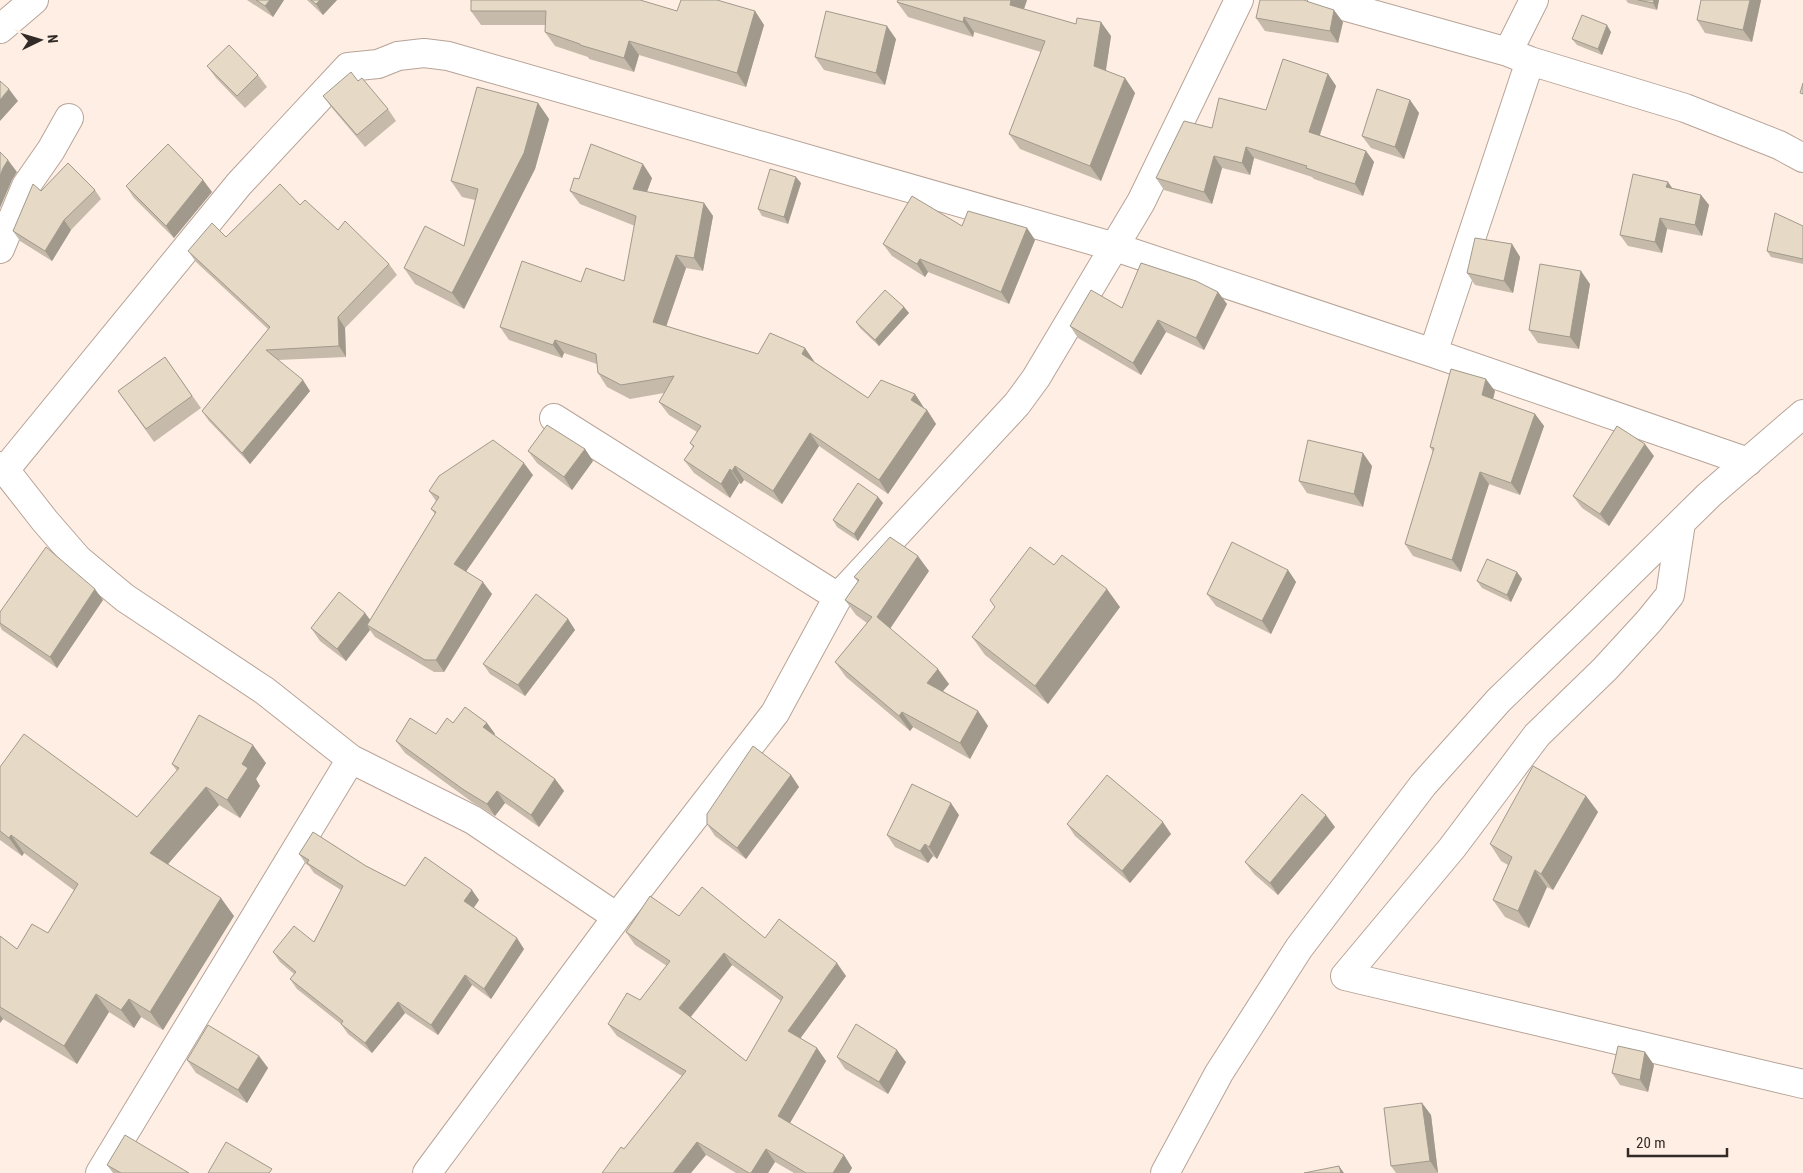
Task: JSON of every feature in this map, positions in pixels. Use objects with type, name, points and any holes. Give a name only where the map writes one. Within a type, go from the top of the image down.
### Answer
[{"type":"street","points":[[0,29],[34,0]]},
{"type":"street","points":[[427,1173],[617,917],[775,713],[838,597],[1017,404],[1036,378],[1141,202],[1239,0]]},
{"type":"street","points":[[1322,0],[1519,56],[1685,108],[1779,145],[1803,158]]},
{"type":"street","points":[[1433,353],[1534,0]]},
{"type":"street","points":[[617,917],[473,820],[351,758],[265,691],[125,598],[78,559],[3,468],[239,184],[348,67],[378,64],[398,56],[424,53],[448,56],[1115,247],[1433,353],[1748,462]]},
{"type":"street","points":[[0,249],[26,186],[51,150],[69,118]]},
{"type":"street","points":[[1165,1173],[1218,1073],[1299,948],[1423,785],[1499,700],[1709,495],[1803,414]]},
{"type":"street","points":[[554,418],[838,597]]},
{"type":"street","points":[[1681,523],[1670,595],[1605,669],[1537,735],[1452,848],[1345,976],[1803,1084]]},
{"type":"street","points":[[100,1173],[351,758]]},
{"type":"building","points":[[256,0],[270,0],[265,6]]},
{"type":"building","points":[[311,0],[320,0],[316,4]]},
{"type":"building","points":[[471,0],[640,0],[677,11],[681,0],[717,0],[755,11],[737,73],[629,41],[624,58],[545,32],[546,11],[471,11]]},
{"type":"building","points":[[898,0],[1011,0],[1010,5],[1076,24],[1077,18],[1101,22],[1094,66],[1125,78],[1090,166],[1009,134],[1045,41],[964,17],[963,22],[897,2]]},
{"type":"building","points":[[1260,0],[1304,0],[1334,10],[1330,31],[1256,18]]},
{"type":"building","points":[[1638,0],[1654,0],[1653,3]]},
{"type":"building","points":[[1701,0],[1750,0],[1743,30],[1697,20]]},
{"type":"building","points":[[826,11],[887,26],[876,73],[815,57]]},
{"type":"building","points":[[1582,15],[1607,25],[1598,49],[1572,39]]},
{"type":"building","points":[[229,45],[258,75],[237,96],[207,66]]},
{"type":"building","points":[[1283,59],[1328,74],[1309,132],[1366,151],[1355,184],[1306,168],[1307,166],[1246,147],[1242,163],[1214,156],[1204,192],[1156,178],[1184,121],[1212,128],[1219,98],[1266,110]]},
{"type":"building","points":[[351,72],[358,81],[362,78],[388,109],[357,135],[323,96]]},
{"type":"building","points":[[0,81],[9,89],[0,100]]},
{"type":"building","points":[[1803,83],[1803,94],[1800,93]]},
{"type":"building","points":[[477,87],[538,103],[524,153],[452,293],[404,268],[425,226],[464,246],[478,189],[451,181]]},
{"type":"building","points":[[1377,89],[1410,100],[1395,147],[1362,136]]},
{"type":"building","points":[[168,144],[203,180],[166,226],[126,186]]},
{"type":"building","points":[[591,144],[643,164],[633,189],[704,203],[694,258],[676,255],[653,322],[758,354],[770,333],[805,348],[802,354],[868,398],[881,380],[915,394],[911,400],[927,410],[879,480],[810,433],[773,491],[735,466],[732,471],[730,469],[721,484],[684,460],[694,446],[690,443],[701,426],[659,402],[674,376],[621,385],[598,373],[596,354],[555,340],[553,345],[500,327],[522,261],[581,282],[586,268],[624,281],[636,216],[570,191],[574,178],[579,179]]},
{"type":"building","points":[[0,152],[8,160],[0,176]]},
{"type":"building","points":[[68,163],[95,190],[64,220],[45,251],[13,231],[33,184],[41,191]]},
{"type":"building","points":[[770,169],[796,177],[784,217],[758,209]]},
{"type":"building","points":[[1633,174],[1668,182],[1666,187],[1701,195],[1695,225],[1660,218],[1655,242],[1620,235]]},
{"type":"building","points":[[280,184],[300,205],[305,200],[338,230],[345,221],[389,264],[338,317],[339,346],[266,350],[303,380],[242,453],[202,411],[270,327],[188,251],[212,223],[226,237]]},
{"type":"building","points":[[912,196],[962,226],[968,211],[1027,228],[1001,292],[920,259],[917,264],[883,244]]},
{"type":"building","points":[[1775,213],[1803,226],[1803,259],[1767,251]]},
{"type":"building","points":[[1475,238],[1512,244],[1504,281],[1467,273]]},
{"type":"building","points":[[1141,263],[1196,281],[1218,292],[1196,338],[1158,320],[1133,363],[1070,326],[1091,290],[1122,308]]},
{"type":"building","points":[[1540,264],[1581,271],[1570,337],[1529,330]]},
{"type":"building","points":[[885,290],[904,307],[875,340],[856,322]]},
{"type":"building","points":[[165,357],[192,396],[146,429],[118,391]]},
{"type":"building","points":[[1451,369],[1486,379],[1482,395],[1535,414],[1511,483],[1480,472],[1452,560],[1405,544],[1434,448],[1430,447]]},
{"type":"building","points":[[547,425],[585,449],[564,477],[528,451]]},
{"type":"building","points":[[1617,426],[1645,444],[1600,514],[1573,496]]},
{"type":"building","points":[[493,440],[524,463],[454,564],[483,582],[436,660],[425,660],[367,625],[436,512],[431,509],[439,497],[429,491],[439,476]]},
{"type":"building","points":[[1308,440],[1363,453],[1354,494],[1299,481]]},
{"type":"building","points":[[858,483],[878,497],[854,534],[833,520]]},
{"type":"building","points":[[890,537],[918,556],[877,617],[938,669],[927,683],[978,711],[960,743],[902,712],[899,716],[835,662],[872,617],[845,600],[859,580],[854,577]]},
{"type":"building","points":[[1232,542],[1288,570],[1262,621],[1207,594]]},
{"type":"building","points":[[46,547],[95,589],[50,657],[0,623],[0,612]]},
{"type":"building","points":[[1030,547],[1054,565],[1062,555],[1107,589],[1035,686],[972,637],[995,607],[990,600]]},
{"type":"building","points":[[1487,559],[1517,572],[1507,595],[1477,581]]},
{"type":"building","points":[[339,592],[365,613],[337,649],[311,628]]},
{"type":"building","points":[[536,594],[568,619],[518,685],[483,664]]},
{"type":"building","points":[[465,707],[487,723],[483,727],[555,779],[531,815],[497,791],[487,804],[464,790],[396,741],[410,718],[436,734],[447,718],[453,723]]},
{"type":"building","points":[[199,715],[253,745],[242,764],[248,768],[227,800],[206,787],[150,853],[221,898],[150,1012],[129,999],[121,1010],[96,994],[64,1046],[0,1007],[0,936],[17,949],[32,924],[48,933],[78,884],[11,835],[9,838],[0,831],[0,767],[24,734],[137,817],[179,768],[172,764]]},
{"type":"building","points":[[753,746],[791,775],[737,848],[707,824],[707,814]]},
{"type":"building","points":[[1533,766],[1586,796],[1541,874],[1535,870],[1518,911],[1493,900],[1512,857],[1490,844]]},
{"type":"building","points":[[1107,775],[1163,822],[1122,871],[1067,824]]},
{"type":"building","points":[[912,784],[951,803],[929,847],[925,844],[920,851],[887,835]]},
{"type":"building","points":[[1302,794],[1326,815],[1270,883],[1245,862]]},
{"type":"building","points":[[313,832],[366,866],[405,886],[425,857],[472,890],[464,901],[517,938],[484,989],[465,975],[431,1025],[398,1002],[365,1043],[341,1024],[343,1021],[290,979],[296,972],[273,952],[294,926],[314,942],[343,886],[307,863],[309,860],[299,854]]},
{"type":"building","points":[[702,887],[765,938],[779,919],[837,963],[788,1031],[817,1048],[778,1116],[844,1155],[833,1173],[806,1173],[766,1149],[751,1173],[749,1173],[697,1142],[673,1173],[602,1173],[621,1147],[624,1149],[686,1071],[608,1024],[627,993],[640,1000],[670,961],[626,932],[650,896],[679,916]],"holes":[[[724,953],[783,997],[746,1061],[679,1008]]]},
{"type":"building","points":[[856,1024],[897,1050],[879,1082],[837,1057]]},
{"type":"building","points":[[208,1025],[259,1056],[238,1090],[187,1060]]},
{"type":"building","points":[[1618,1046],[1645,1052],[1640,1080],[1612,1073]]},
{"type":"building","points":[[1422,1103],[1430,1161],[1391,1166],[1384,1108]]},
{"type":"building","points":[[125,1135],[189,1173],[121,1173],[107,1165]]},
{"type":"building","points":[[226,1142],[272,1169],[269,1173],[208,1173]]},
{"type":"building","points":[[1339,1166],[1341,1173],[1304,1173]]}]
